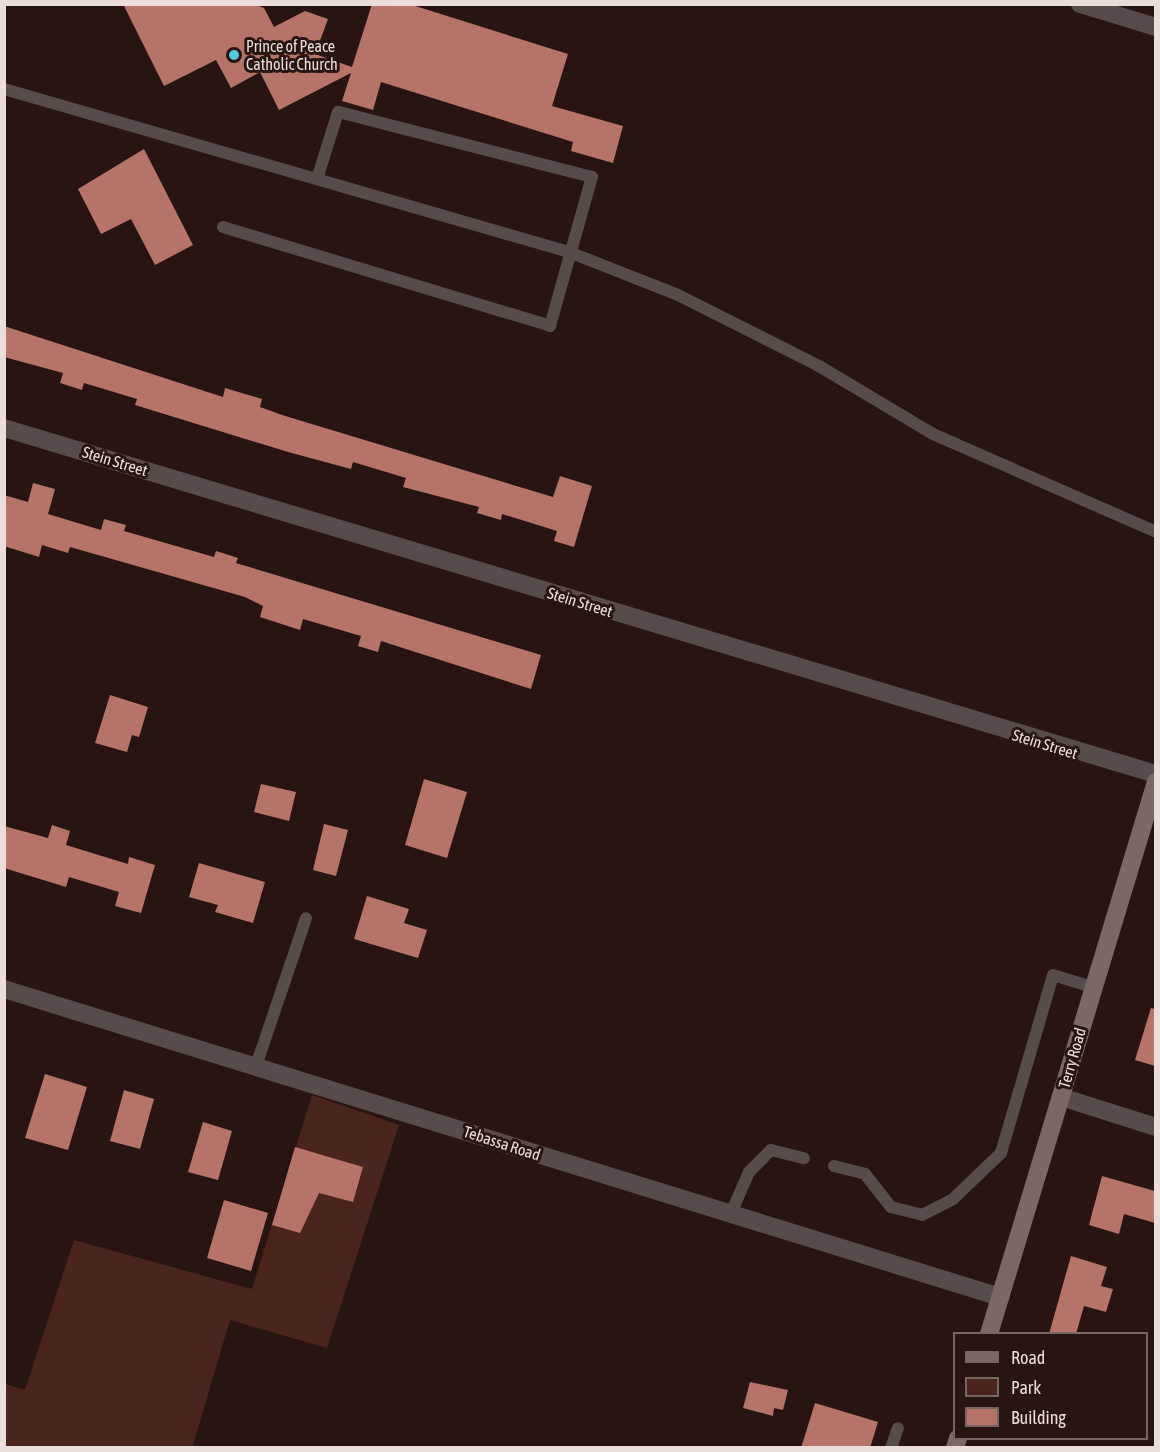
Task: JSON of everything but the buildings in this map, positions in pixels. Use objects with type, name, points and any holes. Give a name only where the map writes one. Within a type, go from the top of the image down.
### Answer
[{"type":"street","points":[[1080,4],[1155,27]]},
{"type":"street","name":"Stein Street","points":[[4,428],[1155,774]]},
{"type":"street","name":"Terry Road","points":[[990,1332],[1155,782]]},
{"type":"street","name":"Tebassa Road","points":[[4,989],[1000,1297]]},
{"type":"street","points":[[1061,1097],[1155,1127]]},
{"type":"lane","points":[[4,89],[569,252],[678,294],[819,366],[933,434],[1155,531]]},
{"type":"lane","points":[[223,227],[549,326],[592,177],[338,112],[317,179]]},
{"type":"lane","points":[[256,1066],[306,918]]},
{"type":"lane","points":[[834,1166],[865,1174],[891,1207],[922,1215],[953,1199],[1001,1153],[1053,975],[1092,987]]},
{"type":"lane","points":[[731,1213],[749,1172],[771,1150],[804,1158]]},
{"type":"lane","points":[[891,1448],[898,1428]]},
{"type":"green space","points":[[312,1095],[399,1125],[327,1348],[230,1320],[193,1445],[200,1447],[5,1448],[5,1384],[25,1390],[74,1240],[252,1289]]},
{"type":"place","name":"Prince of Peace Catholic Church","points":[[234,55]]}]
